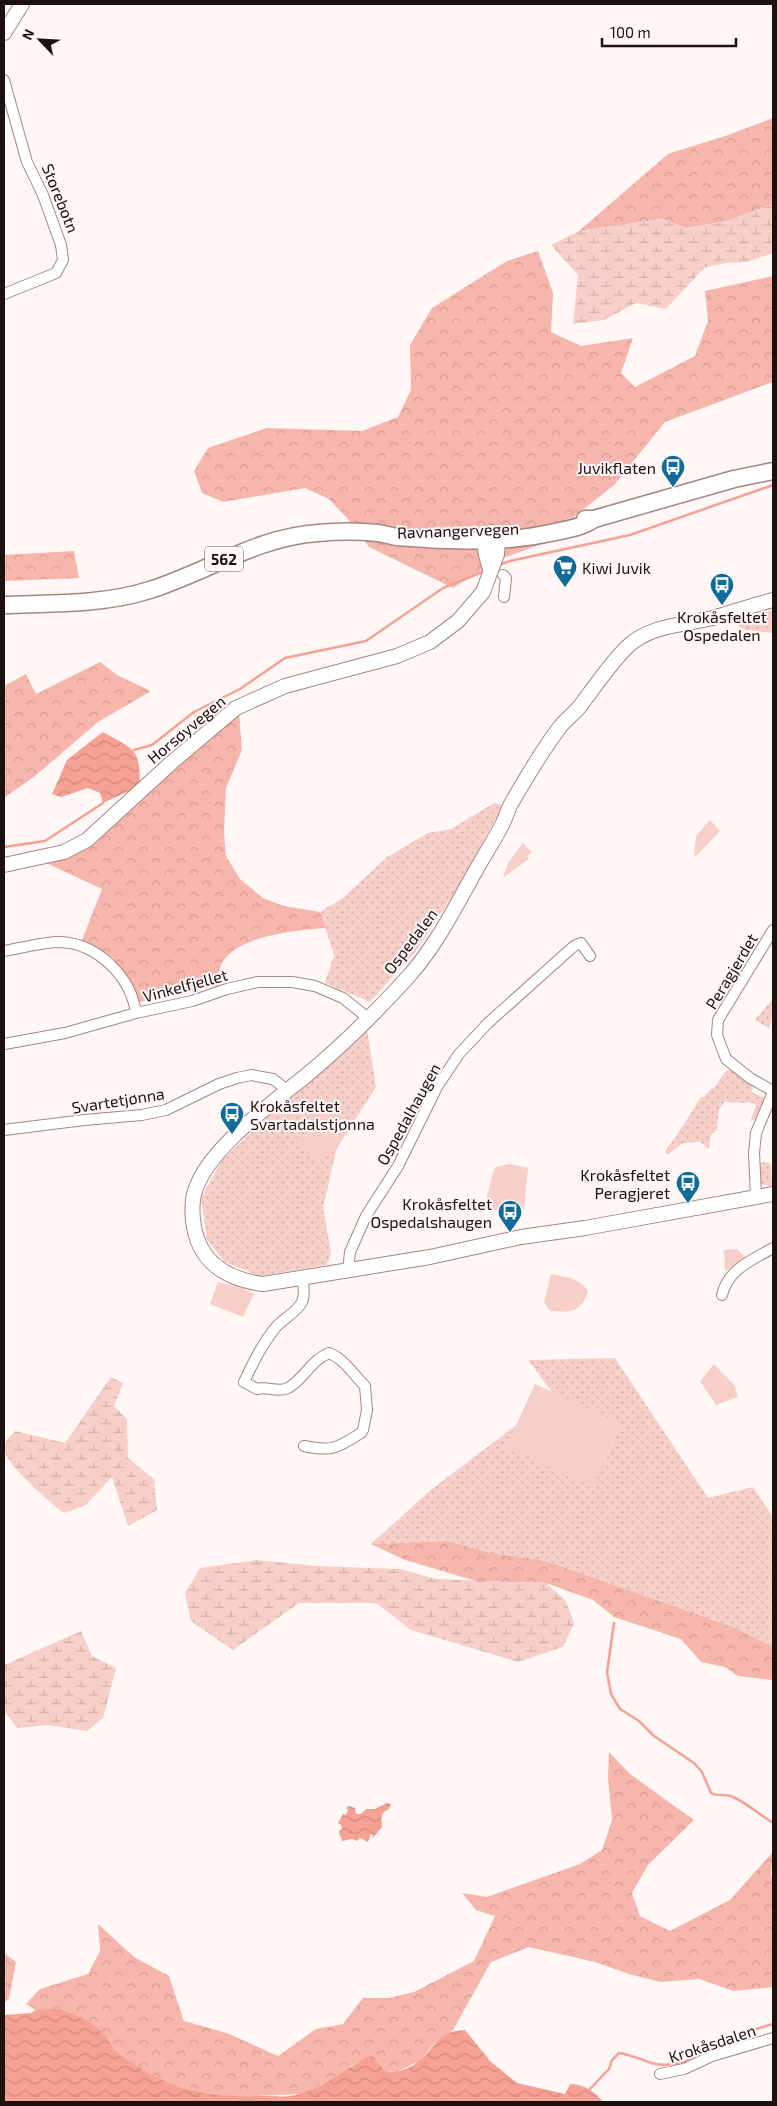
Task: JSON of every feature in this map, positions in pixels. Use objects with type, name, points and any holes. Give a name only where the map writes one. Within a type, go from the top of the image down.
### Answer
[{"type":"main road","name":"Ravnangervegen","points":[[734,479],[773,464]]},
{"type":"main road","name":"Ravnangervegen","points":[[4,606],[116,599],[153,589],[236,554],[282,538],[331,532],[491,538],[594,519],[734,479],[773,471]]},
{"type":"street","points":[[4,33],[22,4]]},
{"type":"street","name":"Storebotn","points":[[4,80],[27,162],[43,195],[61,246],[63,260],[56,274],[4,294]]},
{"type":"street","name":"Horsøyvegen","points":[[4,865],[64,852],[87,840],[178,757],[236,708],[285,686],[397,656],[430,642],[449,629],[471,607],[485,587],[490,569],[486,555],[491,538]]},
{"type":"street","points":[[503,575],[506,578],[504,597]]},
{"type":"street","name":"Ospedalen","points":[[773,600],[715,617],[662,628],[644,636],[627,647],[578,708],[565,720],[546,747],[511,805],[447,924],[430,950],[406,979],[368,1018],[309,1074],[287,1090],[233,1139],[207,1166],[195,1189],[192,1213],[194,1229],[203,1254],[229,1276],[263,1284],[430,1257],[520,1237],[585,1228],[773,1194]]},
{"type":"street","name":"Peragjerdet","points":[[756,1196],[754,1153],[756,1133],[773,1092],[750,1078],[726,1059],[716,1031],[718,1020],[773,930]]},
{"type":"street","points":[[4,951],[57,942],[87,949],[108,962],[122,978],[133,1000],[136,1013]]},
{"type":"street","name":"Ospedalhaugen","points":[[348,1271],[350,1252],[366,1216],[398,1166],[437,1086],[459,1054],[488,1023],[574,946],[581,943],[590,956]]},
{"type":"street","name":"Vinkelfjellet","points":[[4,1044],[65,1033],[136,1013],[192,1001],[227,988],[258,982],[292,982],[315,986],[343,998],[368,1018]]},
{"type":"street","name":"Svartetjønna","points":[[4,1130],[166,1110],[220,1084],[250,1075],[273,1079],[287,1090]]},
{"type":"street","points":[[722,1295],[726,1281],[732,1274],[773,1248]]},
{"type":"street","points":[[302,1279],[304,1288],[302,1302],[297,1309],[277,1325],[262,1346],[244,1382],[257,1389],[284,1390],[292,1385],[318,1358],[330,1354],[338,1356],[365,1386],[367,1410],[364,1430],[339,1447],[327,1450],[304,1446]]},
{"type":"street","name":"Krokåsdalen","points":[[660,2074],[684,2068],[712,2056],[773,2038]]},
{"type":"green space","points":[[773,118],[773,204],[727,221],[686,228],[662,219],[579,231],[668,154]]},
{"type":"green space","points":[[773,204],[773,253],[747,262],[725,263],[704,268],[666,309],[636,303],[604,320],[573,324],[578,275],[551,245],[579,231],[662,219],[686,228],[727,221]]},
{"type":"green space","points":[[538,251],[553,293],[551,332],[581,346],[633,338],[621,373],[635,387],[695,356],[708,321],[705,291],[773,276],[773,382],[665,422],[614,485],[575,516],[560,537],[496,561],[453,588],[369,547],[348,519],[329,499],[305,488],[223,502],[202,493],[194,471],[208,448],[267,428],[362,431],[398,417],[411,390],[410,345],[432,308],[507,261]]},
{"type":"green space","points":[[74,551],[79,578],[4,581],[4,555]]},
{"type":"green space","points":[[773,610],[773,633],[745,630],[731,621]]},
{"type":"green space","points":[[100,662],[117,675],[151,691],[98,722],[35,776],[4,798],[4,686],[26,674],[36,694]]},
{"type":"green space","points":[[239,712],[242,750],[226,788],[224,832],[226,856],[240,879],[263,898],[284,906],[320,912],[326,928],[281,933],[247,943],[233,951],[224,961],[219,973],[221,985],[139,1002],[130,980],[112,957],[80,945],[102,889],[44,862],[75,853]]},
{"type":"green space","points":[[494,803],[503,805],[458,888],[415,952],[370,1002],[325,983],[334,955],[320,912],[343,898],[387,857],[428,833],[451,829]]},
{"type":"green space","points":[[710,820],[720,831],[694,856],[696,836]]},
{"type":"green space","points":[[523,843],[532,852],[527,856],[529,859],[503,878],[508,863]]},
{"type":"green space","points":[[773,999],[773,1016],[769,1028],[755,1020]]},
{"type":"green space","points":[[367,1029],[376,1087],[337,1148],[323,1207],[331,1252],[327,1265],[260,1276],[225,1262],[207,1240],[201,1198],[222,1160],[288,1098]]},
{"type":"green space","points":[[730,1069],[754,1085],[751,1092],[765,1098],[756,1119],[750,1121],[756,1106],[753,1103],[724,1102],[719,1109],[717,1130],[711,1134],[709,1149],[700,1142],[683,1143],[667,1155],[665,1151],[701,1097],[704,1097],[714,1088],[725,1072]]},
{"type":"green space","points":[[333,1110],[352,1128],[319,1164],[299,1143]]},
{"type":"green space","points":[[763,1162],[770,1163],[771,1165],[772,1187],[761,1184],[760,1164]]},
{"type":"green space","points":[[509,1164],[528,1168],[524,1209],[489,1210],[487,1196],[494,1170],[496,1167]]},
{"type":"green space","points":[[737,1249],[746,1258],[725,1271],[724,1250]]},
{"type":"green space","points":[[551,1274],[572,1279],[585,1287],[588,1292],[578,1308],[563,1312],[550,1311],[544,1302]]},
{"type":"green space","points":[[218,1282],[242,1288],[254,1294],[243,1317],[210,1304]]},
{"type":"green space","points":[[615,1358],[708,1498],[753,1487],[773,1517],[773,1646],[738,1629],[447,1541],[371,1544],[432,1489],[519,1423],[605,1461],[613,1445],[617,1427],[555,1396],[528,1360]]},
{"type":"green space","points":[[714,1364],[735,1386],[738,1397],[716,1405],[700,1381]]},
{"type":"green space","points":[[111,1377],[123,1383],[114,1406],[127,1419],[128,1458],[154,1479],[157,1510],[128,1526],[112,1477],[86,1505],[64,1513],[19,1472],[6,1454],[4,1447],[15,1431],[65,1443]]},
{"type":"green space","points":[[535,1384],[622,1425],[593,1487],[506,1447]]},
{"type":"green space","points":[[447,1541],[490,1553],[545,1561],[738,1629],[773,1646],[773,1680],[738,1676],[725,1667],[701,1662],[681,1639],[614,1617],[593,1600],[546,1583],[476,1581],[405,1560],[371,1544]]},
{"type":"green space","points":[[257,1560],[316,1566],[400,1569],[436,1579],[546,1583],[566,1601],[574,1623],[563,1647],[518,1662],[411,1630],[376,1603],[299,1603],[233,1650],[191,1621],[185,1593],[200,1568]]},
{"type":"green space","points":[[81,1631],[92,1656],[116,1668],[103,1718],[87,1731],[47,1725],[17,1728],[4,1710],[4,1665]]},
{"type":"green space","points":[[609,1752],[630,1774],[694,1820],[648,1865],[632,1893],[640,1916],[670,1931],[730,1900],[773,1852],[771,1875],[773,1879],[773,1987],[734,1991],[699,1979],[660,1982],[595,1962],[529,1947],[491,1962],[453,2030],[434,2044],[420,2061],[398,2071],[386,2072],[374,2057],[352,2065],[343,2073],[302,2094],[232,2097],[205,2095],[187,2091],[155,2078],[117,2054],[99,2029],[36,2010],[26,2004],[40,1989],[88,1974],[100,1951],[98,1924],[134,1957],[169,1976],[184,2021],[227,2033],[278,2056],[316,2029],[343,2024],[363,1998],[389,1998],[414,1992],[474,1961],[495,1916],[476,1910],[462,1893],[487,1897],[580,1864],[602,1850],[612,1820],[608,1777]]},
{"type":"green space","points":[[4,1953],[16,1962],[9,1999],[4,2003]]},
{"type":"water","points":[[103,732],[133,751],[139,764],[140,786],[103,803],[100,793],[88,788],[61,797],[52,794],[67,760]]},
{"type":"water","points":[[387,1803],[391,1804],[389,1809],[382,1814],[382,1827],[372,1839],[373,1835],[371,1834],[368,1842],[360,1838],[357,1841],[352,1839],[342,1841],[339,1832],[342,1828],[338,1823],[343,1814],[346,1815],[348,1810],[346,1808],[349,1806],[355,1808],[356,1814],[361,1814],[366,1809],[375,1809]]},
{"type":"water","points":[[58,2009],[91,2023],[101,2031],[118,2053],[138,2067],[171,2084],[203,2093],[240,2096],[298,2095],[320,2085],[369,2056],[374,2057],[386,2072],[399,2071],[419,2061],[448,2033],[465,2030],[491,2062],[517,2083],[565,2094],[570,2084],[575,2084],[593,2092],[603,2102],[4,2102],[4,2015]]},
{"type":"waterway","points":[[499,565],[630,535],[773,485]]},
{"type":"waterway","points":[[134,750],[152,745],[194,712],[240,689],[285,658],[366,641],[443,588],[485,571]]},
{"type":"waterway","points":[[4,847],[45,841],[103,803]]},
{"type":"waterway","points":[[614,1623],[607,1672],[611,1694],[620,1709],[639,1721],[654,1736],[694,1763],[702,1772],[711,1793],[730,1796],[773,1823]]},
{"type":"waterway","points":[[716,2050],[753,2030],[773,2024]]},
{"type":"waterway","points":[[589,2090],[609,2069],[612,2060],[619,2053],[662,2065],[695,2059]]},
{"type":"place","name":"Juvikflaten","points":[[673,488]]},
{"type":"place","name":"Kiwi Juvik","points":[[565,588]]},
{"type":"place","name":"Krokåsfeltet Ospedalen","points":[[722,606]]},
{"type":"place","name":"Krokåsfeltet Svartadalstjønna","points":[[232,1135]]},
{"type":"place","name":"Krokåsfeltet Peragjeret","points":[[688,1204]]},
{"type":"place","name":"Krokåsfeltet Ospedalshaugen","points":[[510,1233]]}]
